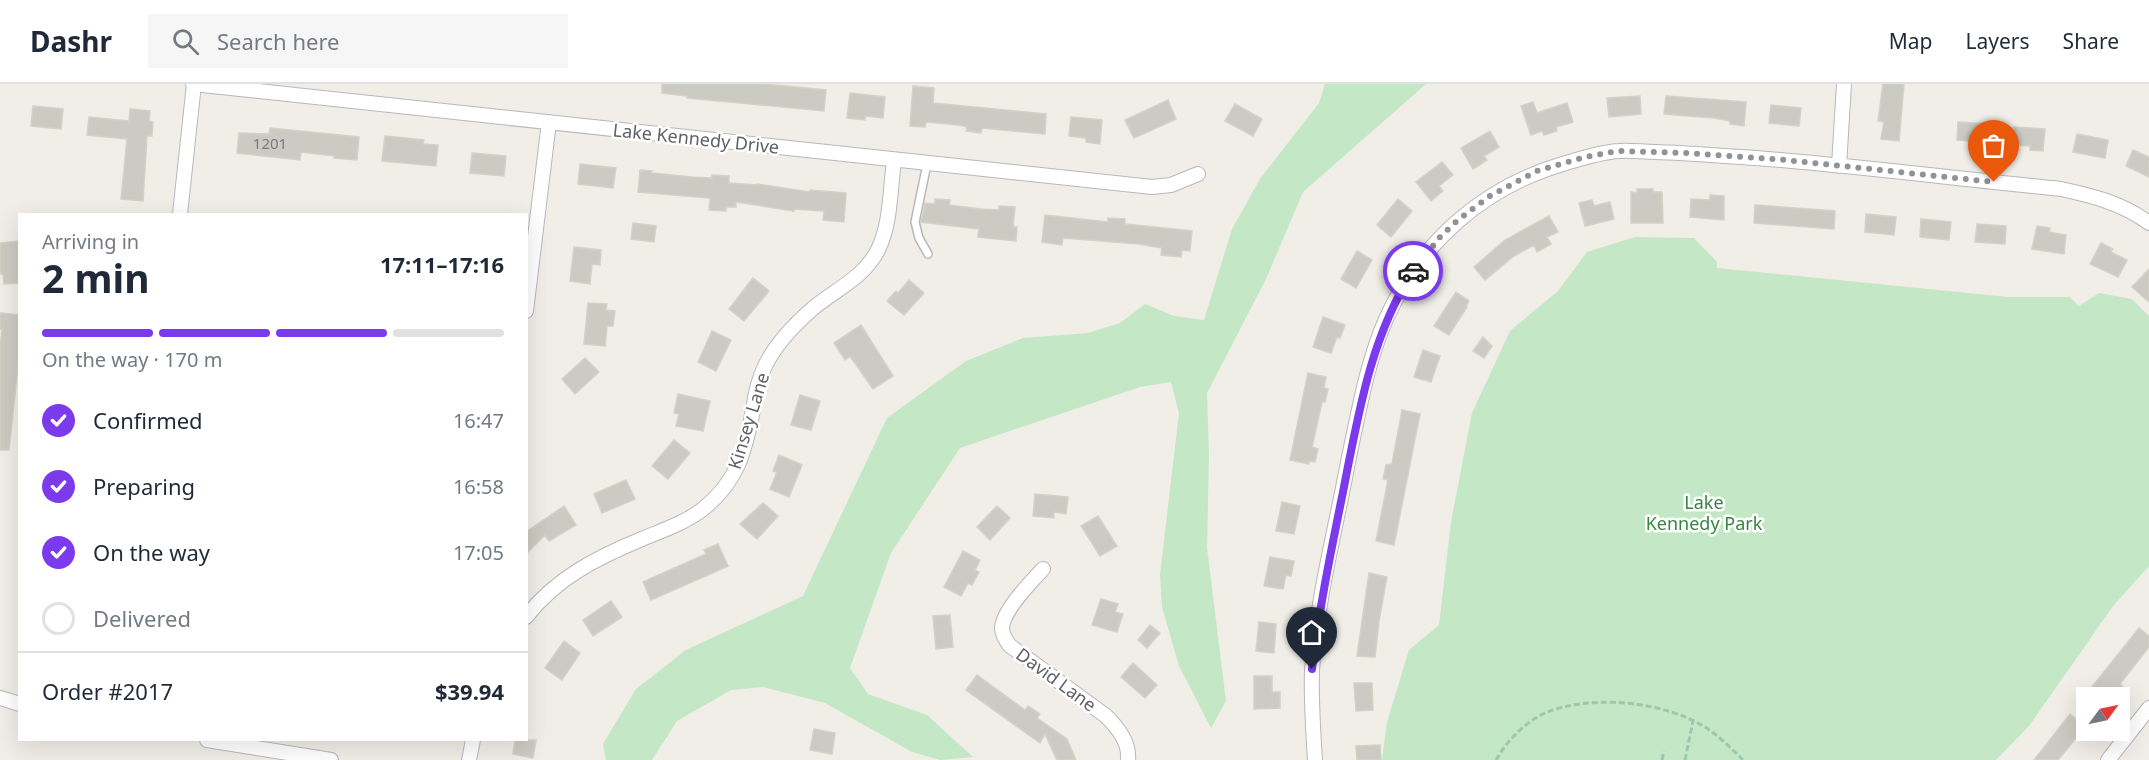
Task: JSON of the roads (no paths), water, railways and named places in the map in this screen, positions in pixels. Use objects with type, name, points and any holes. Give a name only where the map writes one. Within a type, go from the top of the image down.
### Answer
[{"type":"street","points":[[180,213],[193,84]]},
{"type":"street","name":"Lake Kennedy Drive","points":[[193,84],[1152,187],[1171,185],[1198,174]]},
{"type":"street","points":[[1839,166],[1844,84]]},
{"type":"street","points":[[528,295],[549,122]]},
{"type":"street","points":[[1315,760],[1312,669],[1317,631],[1356,424],[1374,351],[1386,318],[1416,266],[1440,237],[1490,196],[1525,177],[1585,157],[1618,151],[1688,153],[2061,189],[2119,204],[2149,222]]},
{"type":"street","name":"Kinsey Lane","points":[[528,615],[555,586],[571,574],[603,556],[683,522],[716,497],[740,464],[757,387],[776,347],[811,310],[852,282],[877,252],[887,219],[894,161]]},
{"type":"street","name":"David Lane","points":[[1043,569],[1024,590],[1005,618],[1002,628],[1004,637],[1010,645],[1111,721],[1124,740],[1128,760]]},
{"type":"street","points":[[0,698],[18,703]]},
{"type":"street","points":[[2108,760],[2149,708]]},
{"type":"street","points":[[213,741],[331,760]]},
{"type":"street","points":[[470,760],[473,741]]},
{"type":"lane","points":[[927,164],[915,222],[919,238],[928,254]]},
{"type":"park label","name":"Lake Kennedy Park","points":[[1704,513]]}]
